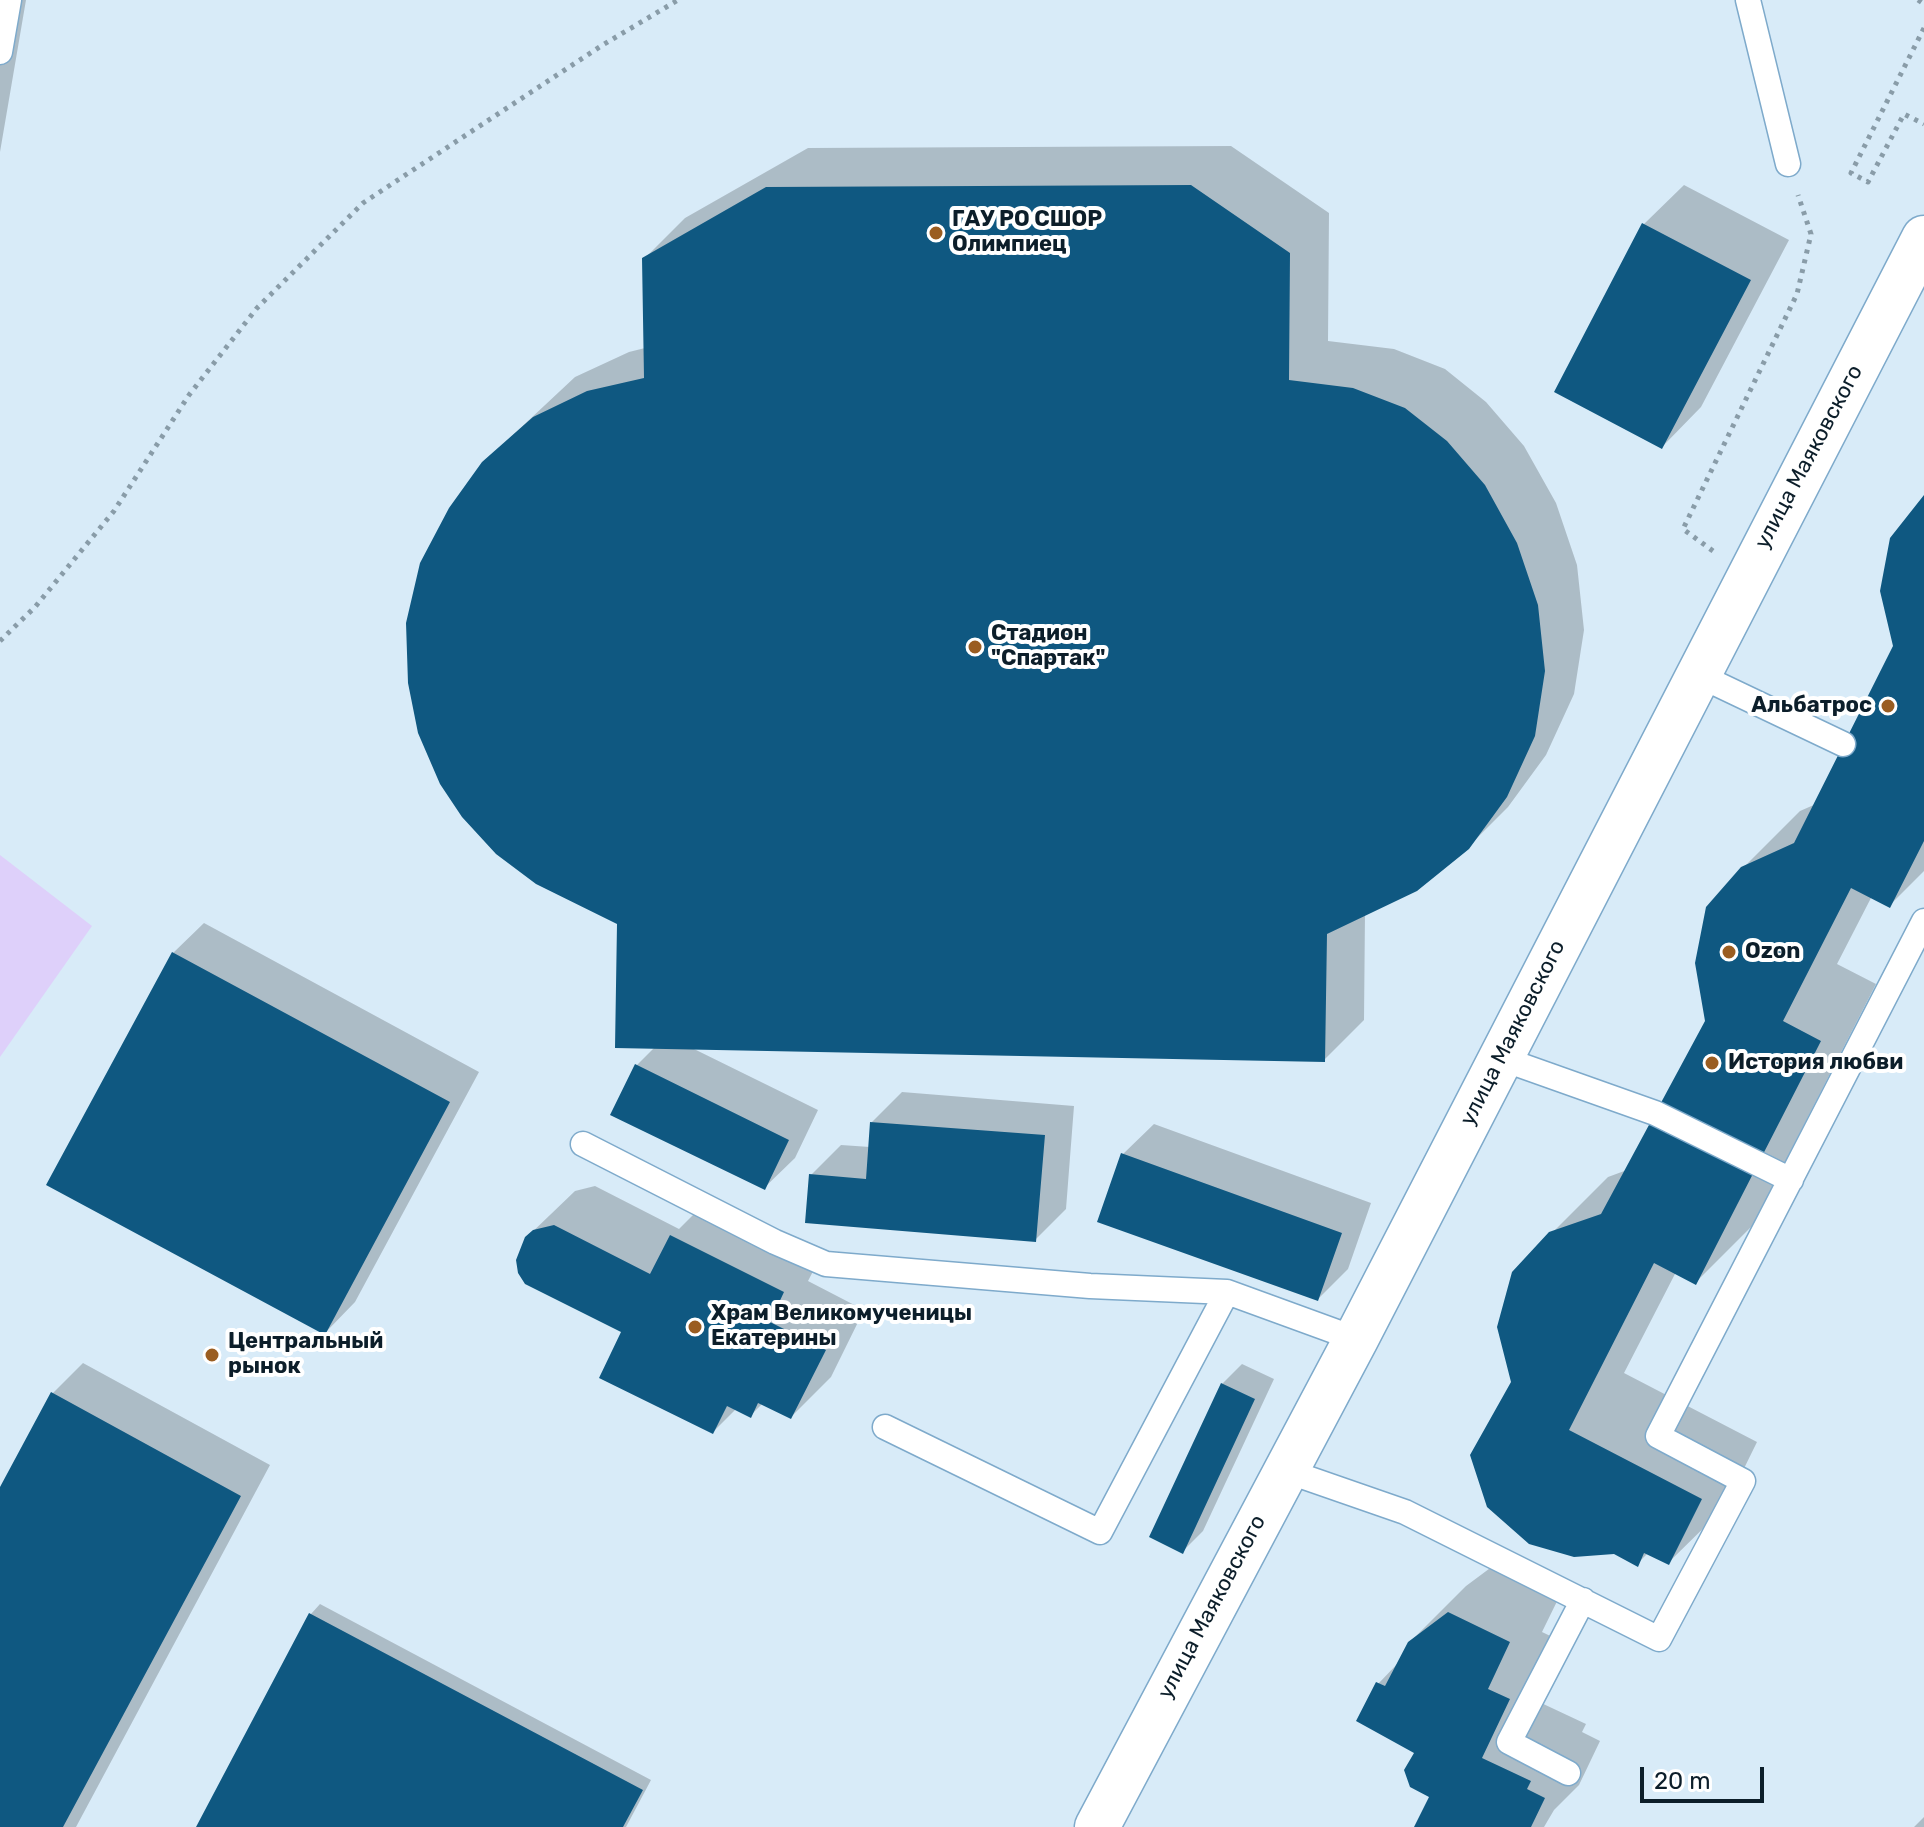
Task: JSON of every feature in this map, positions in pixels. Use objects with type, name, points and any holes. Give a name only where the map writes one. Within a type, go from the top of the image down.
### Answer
[{"type":"street","name":"улица Маяковского","points":[[1097,1827],[1356,1339],[1696,674],[1923,241]]},
{"type":"lane","points":[[0,52],[9,0]]},
{"type":"lane","points":[[1748,0],[1788,164]]},
{"type":"lane","points":[[1696,674],[1843,744]]},
{"type":"lane","points":[[1284,1470],[1405,1512],[1659,1639],[1743,1481],[1658,1436],[1924,921]]},
{"type":"lane","points":[[1500,1058],[1655,1113],[1791,1180]]},
{"type":"lane","points":[[583,1144],[775,1242],[826,1264],[1090,1286],[1227,1292],[1356,1339]]},
{"type":"lane","points":[[885,1427],[1100,1532],[1227,1292]]},
{"type":"lane","points":[[1568,1773],[1509,1742],[1583,1600]]},
{"type":"path","points":[[0,641],[35,607],[114,511],[189,395],[257,308],[363,203],[511,104],[678,0]]},
{"type":"path","points":[[1918,0],[1924,4]]},
{"type":"path","points":[[1924,28],[1851,173],[1868,182],[1904,114],[1924,124]]},
{"type":"path","points":[[1721,556],[1683,529],[1797,294],[1811,234],[1788,164]]},
{"type":"shaded area","points":[[0,855],[92,926],[0,1057]]},
{"type":"building","name":"Стадион \"Спартак\"","points":[[1191,185],[1290,253],[1289,380],[1353,388],[1405,408],[1447,441],[1485,485],[1517,543],[1538,605],[1545,671],[1535,736],[1507,797],[1469,849],[1417,891],[1327,934],[1325,1062],[615,1048],[617,924],[536,884],[496,854],[462,817],[440,784],[418,733],[408,683],[406,623],[420,563],[449,508],[482,462],[533,417],[587,391],[644,378],[642,258],[766,187]]},
{"type":"building","points":[[1642,223],[1751,280],[1662,449],[1554,392]]},
{"type":"building","points":[[1924,495],[1924,841],[1890,908],[1851,888],[1783,1021],[1821,1041],[1696,1285],[1654,1263],[1569,1430],[1702,1499],[1669,1565],[1644,1553],[1638,1567],[1614,1554],[1574,1557],[1529,1544],[1487,1507],[1470,1455],[1511,1382],[1497,1327],[1512,1272],[1549,1232],[1601,1214],[1705,1021],[1695,963],[1706,907],[1741,867],[1794,843],[1893,646],[1880,591],[1890,538]]},
{"type":"building","points":[[172,952],[450,1102],[325,1335],[46,1185]]},
{"type":"building","points":[[635,1064],[789,1140],[765,1190],[610,1115]]},
{"type":"building","points":[[870,1122],[1045,1135],[1036,1242],[805,1223],[809,1174],[866,1179]]},
{"type":"building","points":[[1121,1153],[1342,1233],[1318,1301],[1097,1222]]},
{"type":"building","name":"Храм Великомученицы Екатерины","points":[[554,1225],[650,1274],[670,1235],[784,1292],[770,1322],[826,1350],[791,1419],[758,1403],[751,1418],[727,1406],[713,1434],[599,1378],[621,1332],[525,1284],[518,1273],[516,1260],[525,1237],[533,1230]]},
{"type":"building","points":[[1221,1383],[1255,1399],[1183,1554],[1149,1537]]},
{"type":"building","points":[[51,1392],[241,1496],[63,1827],[0,1827],[0,1487]]},
{"type":"building","points":[[1448,1612],[1510,1642],[1488,1689],[1510,1699],[1482,1758],[1531,1781],[1527,1789],[1545,1798],[1531,1827],[1414,1827],[1429,1797],[1410,1787],[1404,1770],[1414,1753],[1356,1721],[1376,1682],[1385,1686],[1408,1642]]},
{"type":"building","points":[[309,1613],[643,1790],[623,1827],[196,1827]]},
{"type":"place","name":"ГАУ РО СШОР Олимпиец","points":[[936,233]]},
{"type":"place","name":"Стадион \"Спартак\"","points":[[975,647]]},
{"type":"place","name":"Альбатрос","points":[[1888,706]]},
{"type":"place","name":"Ozon","points":[[1729,952]]},
{"type":"place","name":"История любви","points":[[1712,1063]]},
{"type":"place","name":"Храм Великомученицы Екатерины","points":[[695,1327]]},
{"type":"place","name":"Центральный рынок","points":[[212,1355]]}]
